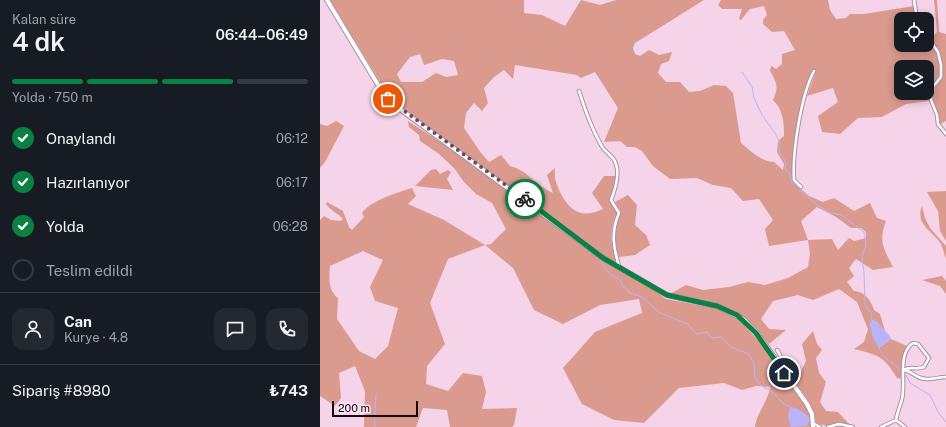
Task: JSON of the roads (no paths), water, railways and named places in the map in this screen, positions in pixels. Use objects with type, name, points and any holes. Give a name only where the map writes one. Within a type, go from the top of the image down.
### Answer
[{"type":"street","points":[[327,0],[379,87],[394,104],[603,258],[669,296],[717,306],[737,315],[756,333],[808,404],[812,413],[813,425],[823,427]]},
{"type":"street","points":[[914,0],[916,12]]},
{"type":"street","points":[[934,46],[938,52],[941,65],[941,77],[932,88],[931,100],[937,115],[938,124],[946,134]]},
{"type":"street","points":[[801,188],[794,180],[800,108],[814,71]]},
{"type":"street","points":[[579,91],[584,109],[602,148],[612,157],[617,165],[617,186],[611,200],[619,213],[613,226],[613,249],[619,266]]},
{"type":"street","points":[[881,427],[896,420],[902,399],[904,370],[908,347],[913,343],[918,344],[929,358],[924,367],[920,369],[907,367],[904,370]]},
{"type":"street","points":[[777,350],[781,359],[778,364]]},
{"type":"street","points":[[904,370],[909,370],[922,379],[929,380],[946,378]]},
{"type":"street","points":[[896,420],[905,427]]},
{"type":"street","points":[[828,427],[839,424],[853,427]]},
{"type":"waterway","points":[[742,72],[752,87],[754,98],[762,115],[779,141],[779,151],[786,163],[785,169],[790,174],[792,182],[818,206],[831,213],[841,215],[864,232],[866,245],[862,261],[864,272],[865,305],[872,314],[871,319]]},
{"type":"waterway","points":[[600,260],[608,272],[620,280],[623,286],[630,293],[642,297],[660,313],[688,324],[696,334],[707,332],[712,338],[721,337],[731,347],[749,354],[754,364],[755,377],[760,385],[771,391],[784,404],[790,407]]},
{"type":"waterway","points":[[879,348],[884,356],[902,371]]},
{"type":"waterway","points":[[906,375],[910,383],[930,395],[938,412],[946,422]]},
{"type":"waterway","points":[[375,427],[376,395]]}]
